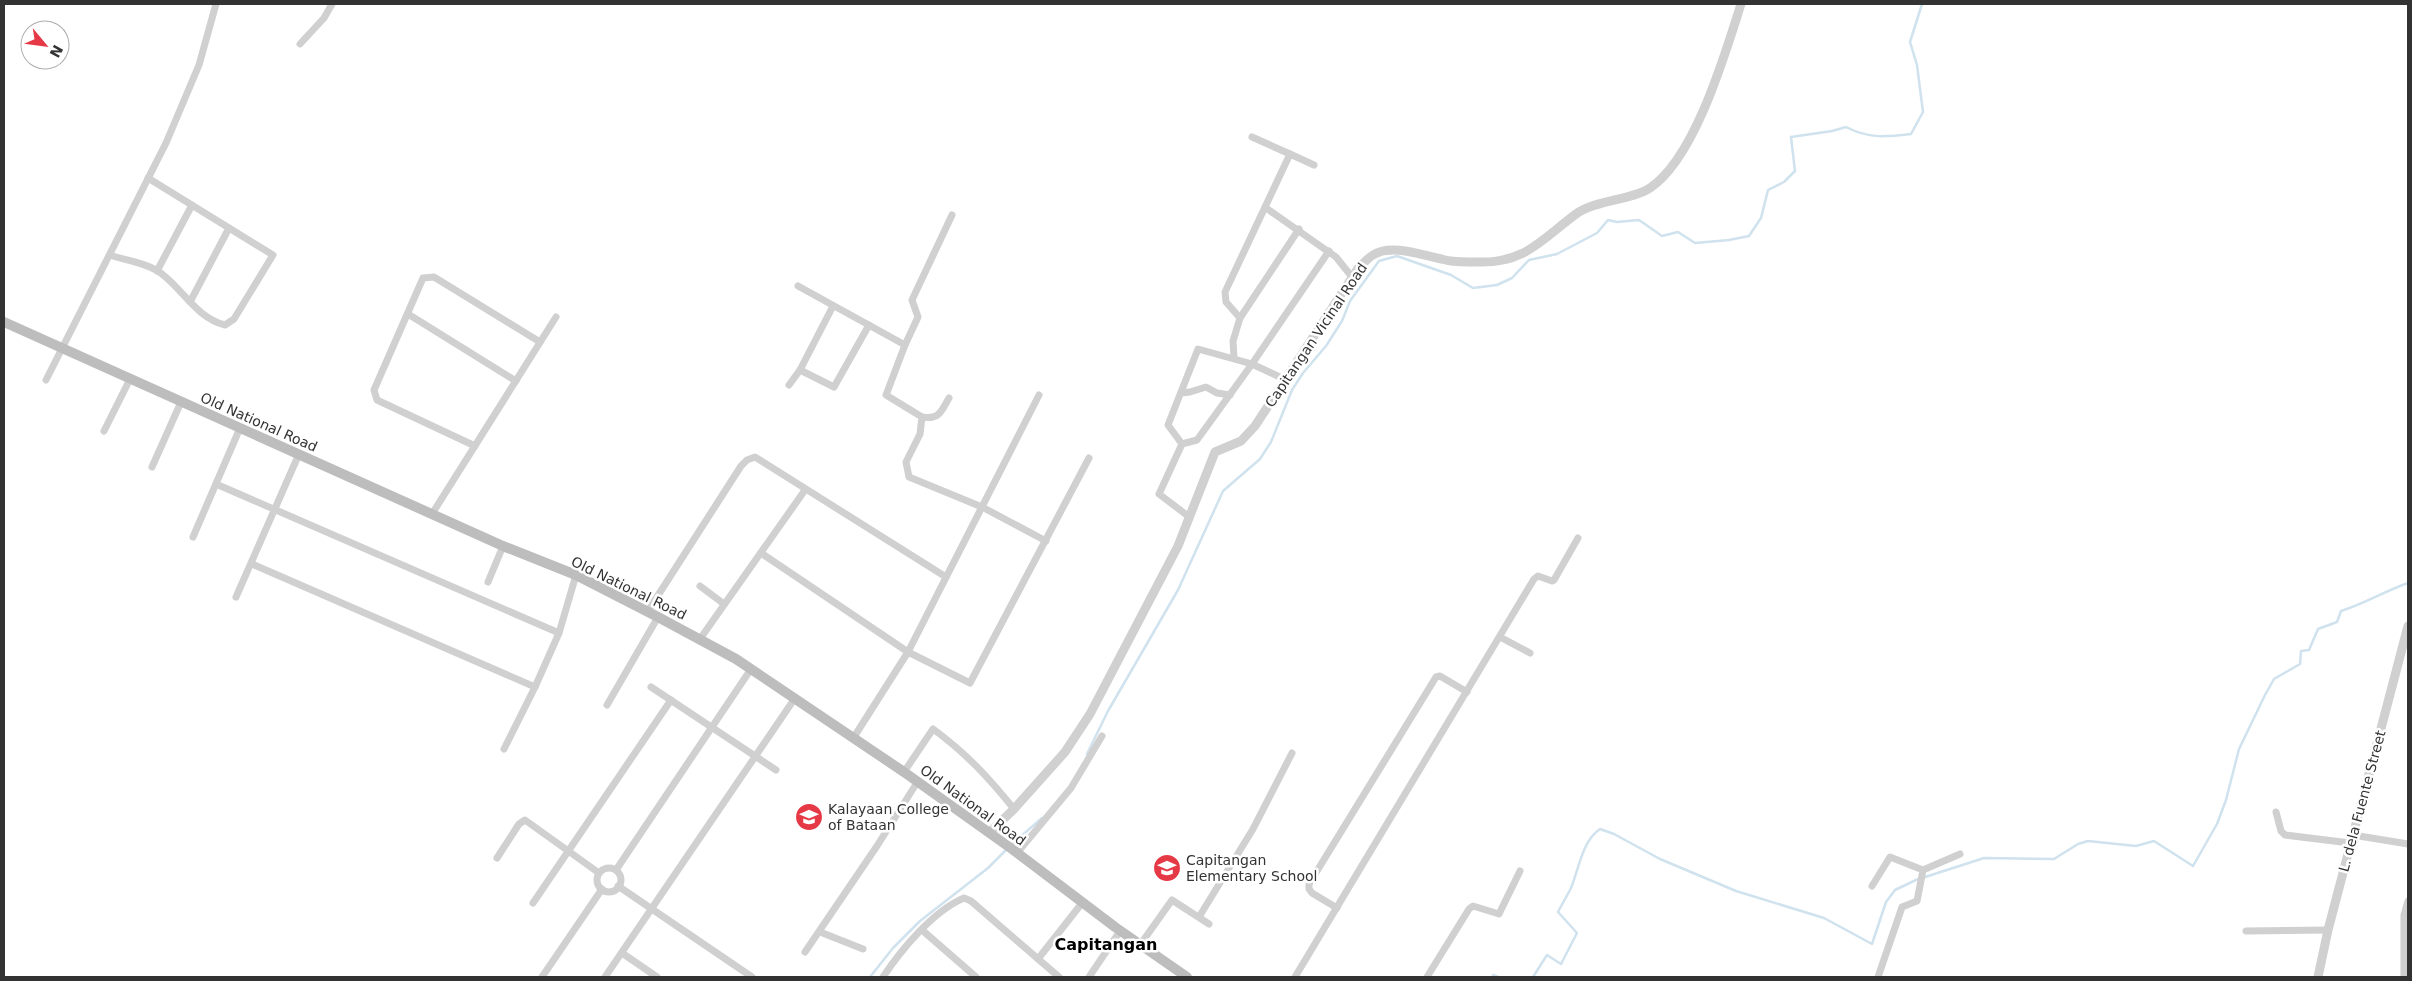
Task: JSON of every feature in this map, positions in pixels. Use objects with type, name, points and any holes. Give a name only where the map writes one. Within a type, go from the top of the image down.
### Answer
[{"type":"main road","name":"Old National Road","points":[[4,322],[503,546],[576,576],[700,639],[751,669],[918,781],[1015,851],[1120,931],[1187,977]]},
{"type":"street","points":[[46,380],[166,143],[199,65],[216,4]]},
{"type":"street","points":[[300,44],[324,18],[332,4]]},
{"type":"street","name":"Capitangan Vicinal Road","points":[[990,833],[1065,752],[1090,714],[1178,546],[1188,516],[1215,452],[1241,441],[1250,431],[1286,380],[1359,267],[1374,254],[1389,250],[1450,261],[1480,263],[1511,258],[1540,244],[1577,212],[1649,189],[1666,174],[1691,134],[1707,102],[1741,4]]},
{"type":"street","points":[[1252,136],[1314,165]]},
{"type":"street","points":[[1240,318],[1226,302],[1225,292],[1290,154]]},
{"type":"street","points":[[110,255],[144,264],[157,271],[213,322],[226,325],[234,319],[273,255],[148,178]]},
{"type":"street","points":[[157,271],[192,205]]},
{"type":"street","points":[[1266,208],[1329,251],[1352,277]]},
{"type":"street","points":[[949,398],[938,415],[932,419],[922,417],[886,395],[918,317],[912,300],[952,215]]},
{"type":"street","points":[[190,302],[229,228]]},
{"type":"street","points":[[1234,358],[1233,341],[1240,318],[1299,229]]},
{"type":"street","points":[[1182,444],[1197,440],[1252,364],[1329,251]]},
{"type":"street","points":[[475,446],[377,400],[374,390],[423,278],[434,276],[540,342]]},
{"type":"street","points":[[798,286],[905,345]]},
{"type":"street","points":[[789,385],[800,370],[833,306]]},
{"type":"street","points":[[408,314],[516,381]]},
{"type":"street","points":[[432,514],[556,317]]},
{"type":"street","points":[[800,370],[834,387],[869,325]]},
{"type":"street","points":[[1182,444],[1168,425],[1198,350],[1252,364],[1286,380]]},
{"type":"street","points":[[104,431],[130,379]]},
{"type":"street","points":[[1180,393],[1206,387],[1230,395]]},
{"type":"street","points":[[854,737],[908,652],[1039,395]]},
{"type":"street","points":[[152,467],[181,402]]},
{"type":"street","points":[[922,417],[920,434],[906,462],[909,477],[982,507],[1046,541]]},
{"type":"street","points":[[193,537],[240,428]]},
{"type":"street","points":[[1182,444],[1159,494],[1188,516]]},
{"type":"street","points":[[236,597],[299,454]]},
{"type":"street","points":[[648,611],[747,460],[755,457],[946,578]]},
{"type":"street","points":[[761,553],[908,652],[970,683],[1089,458]]},
{"type":"street","points":[[216,484],[559,633]]},
{"type":"street","points":[[700,639],[805,490]]},
{"type":"street","points":[[1295,977],[1534,579],[1538,576],[1554,580],[1578,538]]},
{"type":"street","points":[[488,582],[503,546]]},
{"type":"street","points":[[252,564],[534,687]]},
{"type":"street","points":[[504,749],[559,633],[576,576]]},
{"type":"street","points":[[700,586],[724,604]]},
{"type":"street","points":[[607,705],[658,617]]},
{"type":"street","name":"L. dela Fuente Street","points":[[2318,977],[2351,839],[2408,626]]},
{"type":"street","points":[[1500,637],[1530,653]]},
{"type":"street","points":[[616,870],[751,669]]},
{"type":"street","points":[[1337,908],[1312,893],[1309,889],[1309,884],[1432,680],[1440,676],[1467,692]]},
{"type":"street","points":[[651,687],[776,770]]},
{"type":"street","points":[[605,977],[795,698]]},
{"type":"street","points":[[533,903],[671,700]]},
{"type":"street","points":[[904,772],[932,729],[959,748],[1014,809]]},
{"type":"street","points":[[1015,851],[1071,788],[1102,736]]},
{"type":"street","points":[[1199,917],[1253,829],[1292,753]]},
{"type":"street","points":[[805,952],[918,781]]},
{"type":"street","points":[[2276,812],[2281,831],[2286,835],[2408,844]]},
{"type":"street","points":[[497,858],[520,824],[525,820],[599,873]]},
{"type":"street","points":[[1872,886],[1890,857],[1923,870],[1960,854]]},
{"type":"street","points":[[602,889],[597,880],[599,873],[609,868],[616,870]]},
{"type":"street","points":[[602,889],[613,891],[618,886],[620,880],[616,870]]},
{"type":"street","points":[[1878,977],[1900,910],[1917,900],[1923,870]]},
{"type":"street","points":[[1427,977],[1469,909],[1473,906],[1479,906],[1500,914],[1520,871]]},
{"type":"street","points":[[618,886],[752,977]]},
{"type":"street","points":[[542,977],[602,889]]},
{"type":"street","points":[[883,977],[903,948],[951,904],[964,898],[970,901],[1059,977]]},
{"type":"street","points":[[1140,945],[1172,900],[1209,924]]},
{"type":"street","points":[[2404,977],[2404,915],[2408,901]]},
{"type":"street","points":[[1038,960],[1082,903]]},
{"type":"street","points":[[922,930],[976,977]]},
{"type":"street","points":[[2246,931],[2328,930]]},
{"type":"street","points":[[1089,977],[1120,931]]},
{"type":"street","points":[[820,932],[863,949]]},
{"type":"street","points":[[622,953],[657,977]]},
{"type":"waterway","points":[[1087,754],[1108,711],[1178,590],[1223,491],[1260,459],[1271,442],[1292,390],[1303,373],[1326,346],[1342,321],[1350,301],[1379,261],[1397,256],[1451,275],[1473,288],[1497,285],[1512,278],[1529,260],[1557,254],[1597,233],[1608,220],[1617,222],[1639,220],[1662,236],[1678,232],[1695,243],[1749,236],[1761,218],[1768,190],[1784,182],[1795,171],[1791,137],[1846,127],[1862,134],[1878,136],[1911,134],[1923,112],[1917,65],[1910,42],[1922,4]]},
{"type":"waterway","points":[[1533,977],[1547,955],[1561,964],[1577,933],[1558,912],[1571,888],[1585,848],[1594,834],[1600,829],[1614,834],[1660,859],[1736,891],[1824,918],[1872,944],[1886,902],[1895,890],[1916,880],[1984,858],[2054,859],[2078,844],[2088,841],[2136,846],[2154,841],[2193,866],[2217,824],[2226,800],[2239,749],[2274,679],[2300,664],[2301,651],[2309,650],[2318,629],[2337,622],[2341,611],[2408,583]]},
{"type":"waterway","points":[[1011,845],[1042,818]]},
{"type":"waterway","points":[[870,977],[893,948],[920,921],[988,868],[1007,849]]},
{"type":"waterway","points":[[1493,977],[1493,975],[1498,977]]},
{"type":"place","name":"Kalayaan College of Bataan","points":[[809,817]]},
{"type":"place","name":"Capitangan Elementary School","points":[[1167,868]]},
{"type":"district","name":"Capitangan","points":[[1106,944]]}]
